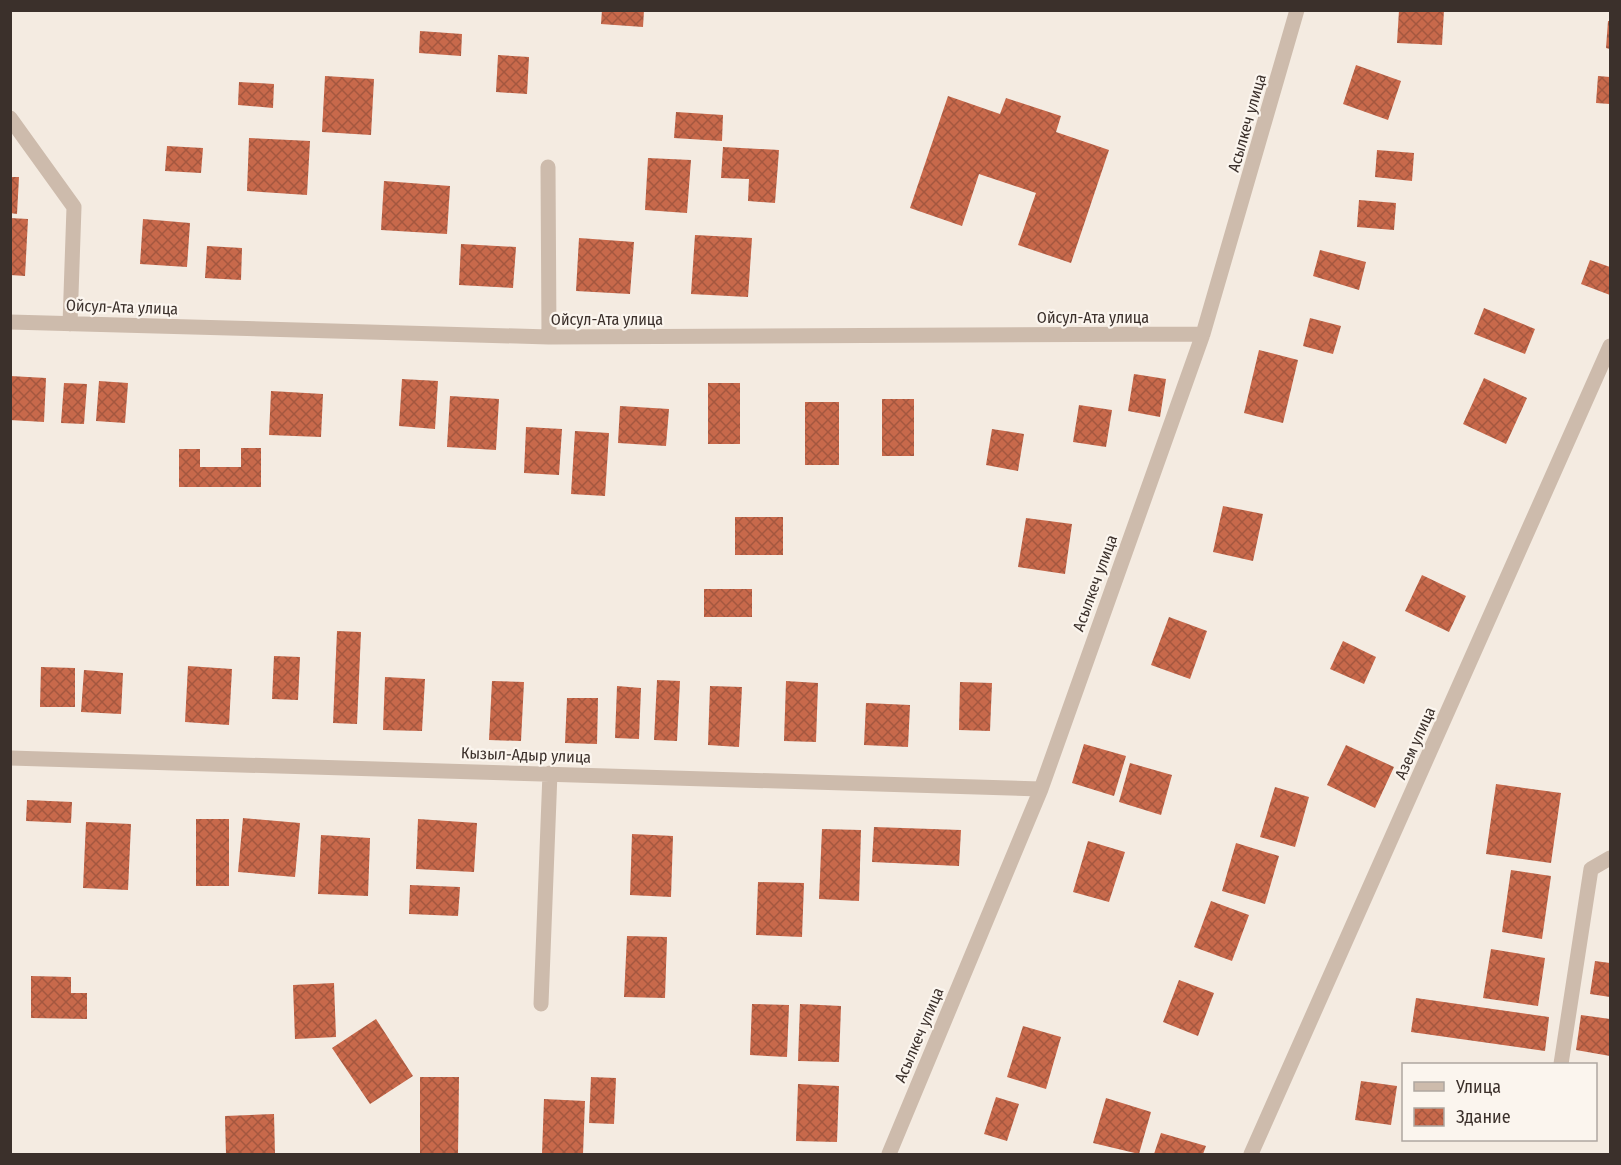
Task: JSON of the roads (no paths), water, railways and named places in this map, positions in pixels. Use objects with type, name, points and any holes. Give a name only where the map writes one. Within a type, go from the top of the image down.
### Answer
[{"type":"street","name":"Асылкеч улица","points":[[889,1155],[1041,789],[1203,334],[1297,10]]},
{"type":"street","points":[[10,118],[74,207],[70,324]]},
{"type":"street","points":[[548,167],[549,337]]},
{"type":"street","name":"Ойсул-Ата улица","points":[[10,322],[549,337],[1203,334]]},
{"type":"street","name":"Азем улица","points":[[1251,1155],[1611,346]]},
{"type":"street","name":"Кызыл-Адыр улица","points":[[10,758],[1041,789]]},
{"type":"street","points":[[541,1004],[550,773]]},
{"type":"street","points":[[1561,1063],[1591,869],[1611,858]]}]
